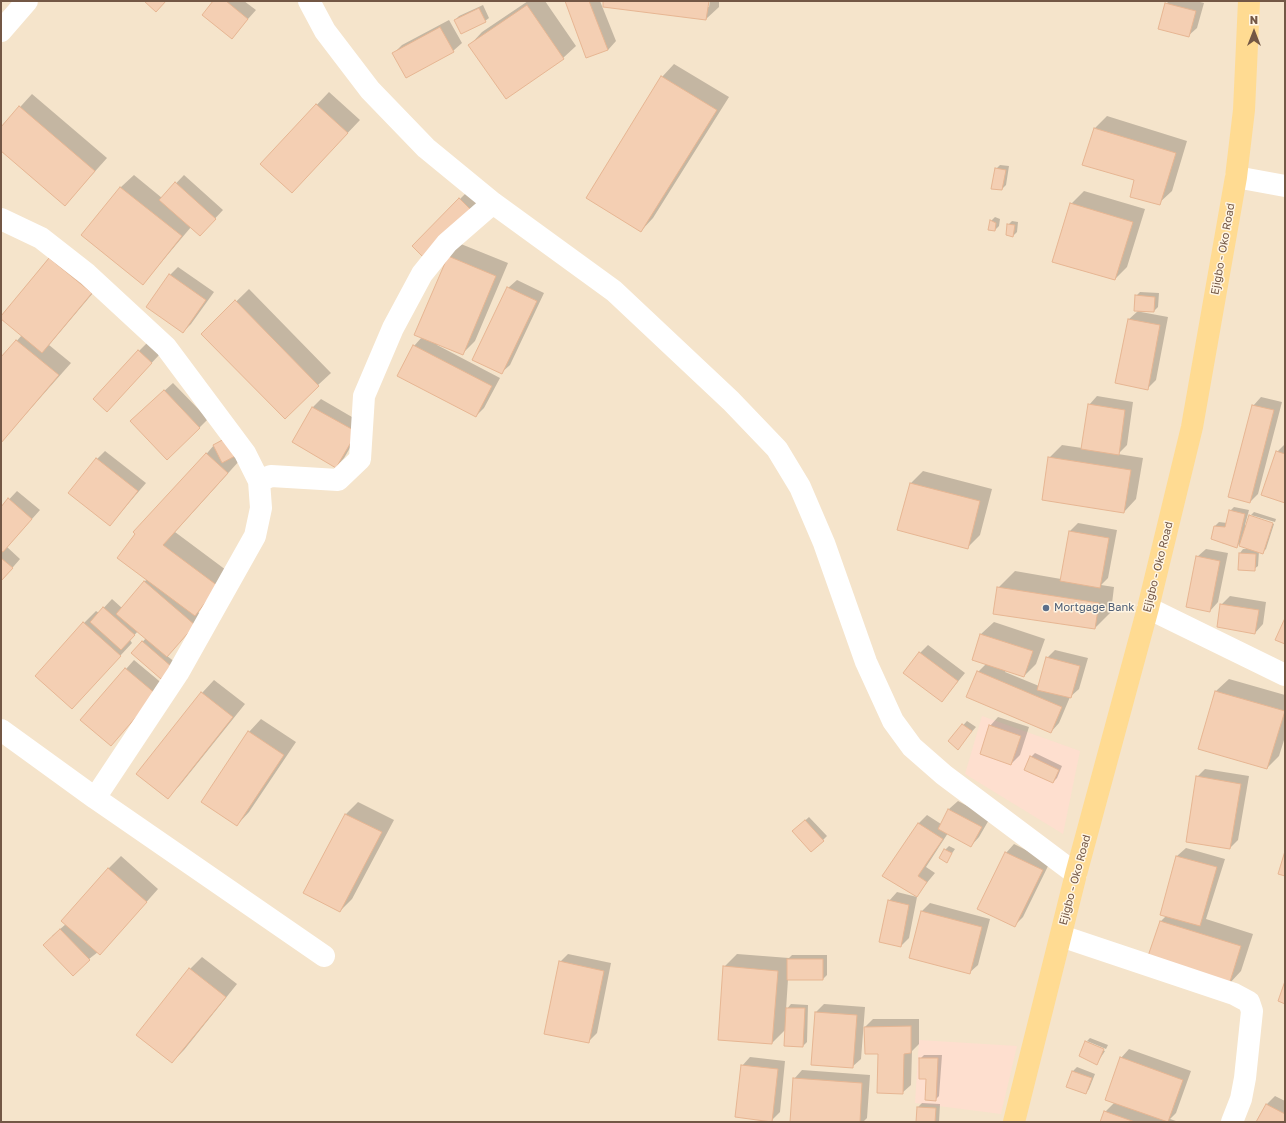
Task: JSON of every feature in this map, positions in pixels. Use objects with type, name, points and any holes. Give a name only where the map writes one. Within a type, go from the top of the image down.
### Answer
[{"type":"main road","name":"Ejigbo - Oko Road","points":[[1014,1122],[1076,874],[1148,608],[1192,427],[1236,177],[1244,110],[1249,1]]},
{"type":"street","points":[[1,31],[27,1]]},
{"type":"street","points":[[309,1],[325,31],[370,90],[426,148],[493,203],[614,291],[731,401],[777,449],[800,487],[824,543],[869,669],[893,721],[912,747],[944,775],[1076,874]]},
{"type":"street","points":[[1236,177],[1285,186]]},
{"type":"street","points":[[259,481],[271,476],[338,480],[360,459],[364,396],[393,328],[422,274],[447,243],[493,203]]},
{"type":"street","points":[[1,219],[47,243],[87,274],[166,347],[245,453],[259,481],[261,508],[254,536],[178,673],[95,798]]},
{"type":"street","points":[[1148,608],[1285,675]]},
{"type":"street","points":[[1,730],[95,798],[324,956]]},
{"type":"street","points":[[1061,936],[1234,994],[1248,1002],[1252,1012],[1245,1078],[1241,1099],[1232,1122]]},
{"type":"shaded area","points":[[1,1],[1285,1],[1285,1122],[1,1122]]},
{"type":"shaded area","points":[[982,716],[1080,751],[1063,834],[965,774]]},
{"type":"shaded area","points":[[919,1040],[1017,1046],[1001,1114],[915,1103]]},
{"type":"building","points":[[144,1],[166,1],[156,12]]},
{"type":"building","points":[[213,1],[226,1],[248,19],[232,39],[202,15]]},
{"type":"building","points":[[565,1],[589,1],[608,50],[586,58]]},
{"type":"building","points":[[603,1],[709,1],[706,20],[603,7]]},
{"type":"building","points":[[1165,3],[1196,11],[1189,37],[1158,29]]},
{"type":"building","points":[[527,5],[564,59],[506,99],[468,45]]},
{"type":"building","points":[[479,8],[486,22],[461,34],[454,20]]},
{"type":"building","points":[[440,27],[454,52],[406,78],[392,53]]},
{"type":"building","points":[[661,76],[717,110],[641,232],[586,198]]},
{"type":"building","points":[[316,104],[348,133],[292,193],[260,164]]},
{"type":"building","points":[[19,106],[95,171],[65,206],[1,151],[1,127]]},
{"type":"building","points":[[1094,128],[1176,153],[1160,205],[1130,197],[1134,180],[1082,165]]},
{"type":"building","points":[[995,168],[1006,170],[1002,190],[991,189]]},
{"type":"building","points":[[175,182],[216,219],[200,236],[159,200]]},
{"type":"building","points":[[120,187],[182,236],[143,285],[81,235]]},
{"type":"building","points":[[459,198],[473,212],[426,260],[412,246]]},
{"type":"building","points":[[1070,203],[1133,222],[1115,280],[1052,262]]},
{"type":"building","points":[[990,220],[996,223],[995,231],[988,230]]},
{"type":"building","points":[[1007,224],[1015,225],[1013,237],[1006,235]]},
{"type":"building","points":[[448,256],[496,276],[463,355],[414,335]]},
{"type":"building","points":[[49,258],[92,293],[42,353],[1,319],[1,316]]},
{"type":"building","points":[[169,274],[206,300],[183,333],[146,307]]},
{"type":"building","points":[[507,287],[537,301],[502,374],[472,360]]},
{"type":"building","points":[[1135,295],[1155,297],[1154,312],[1134,311]]},
{"type":"building","points":[[235,300],[319,386],[285,419],[201,334]]},
{"type":"building","points":[[1128,319],[1160,325],[1148,390],[1115,383]]},
{"type":"building","points":[[16,340],[59,375],[1,443],[1,357]]},
{"type":"building","points":[[413,345],[492,386],[476,417],[397,376]]},
{"type":"building","points":[[138,350],[152,363],[107,412],[93,399]]},
{"type":"building","points":[[164,390],[200,428],[167,460],[130,421]]},
{"type":"building","points":[[1088,404],[1125,410],[1119,455],[1081,449]]},
{"type":"building","points":[[1252,405],[1274,410],[1250,503],[1228,497]]},
{"type":"building","points":[[312,407],[357,432],[336,468],[292,442]]},
{"type":"building","points":[[228,437],[237,455],[222,463],[213,445]]},
{"type":"building","points":[[1276,451],[1285,454],[1285,503],[1261,495]]},
{"type":"building","points":[[206,453],[228,473],[163,545],[218,586],[195,616],[117,558],[135,534],[133,532]]},
{"type":"building","points":[[1048,457],[1131,470],[1124,513],[1042,500]]},
{"type":"building","points":[[96,458],[138,491],[110,526],[68,493]]},
{"type":"building","points":[[910,483],[980,501],[968,549],[897,530]]},
{"type":"building","points":[[8,498],[32,519],[3,552],[1,551],[1,507]]},
{"type":"building","points":[[1229,510],[1245,514],[1237,548],[1211,539],[1214,526],[1225,527]]},
{"type":"building","points":[[1249,515],[1273,523],[1263,554],[1239,546]]},
{"type":"building","points":[[1069,531],[1109,538],[1100,588],[1060,581]]},
{"type":"building","points":[[1239,553],[1256,554],[1255,571],[1238,570]]},
{"type":"building","points":[[1196,556],[1220,561],[1210,612],[1186,607]]},
{"type":"building","points":[[1,558],[13,568],[1,581]]},
{"type":"building","points":[[144,581],[195,625],[167,657],[116,614]]},
{"type":"building","name":"Mortgage Bank","points":[[997,587],[1099,603],[1095,629],[993,614]]},
{"type":"building","points":[[1220,604],[1259,610],[1255,634],[1217,627]]},
{"type":"building","points":[[103,607],[135,635],[121,650],[90,622]]},
{"type":"building","points":[[1285,618],[1285,644],[1275,640]]},
{"type":"building","points":[[83,622],[121,656],[72,709],[35,676]]},
{"type":"building","points":[[980,634],[1033,651],[1024,677],[972,660]]},
{"type":"building","points":[[142,641],[172,667],[161,679],[131,653]]},
{"type":"building","points":[[919,652],[958,681],[942,702],[903,673]]},
{"type":"building","points":[[1046,657],[1080,666],[1071,698],[1037,690]]},
{"type":"building","points":[[125,668],[156,694],[111,746],[80,720]]},
{"type":"building","points":[[977,671],[1062,707],[1051,733],[966,697]]},
{"type":"building","points":[[1215,691],[1285,711],[1267,769],[1198,749]]},
{"type":"building","points":[[201,692],[233,717],[168,799],[136,774]]},
{"type":"building","points":[[962,724],[972,731],[958,750],[948,741]]},
{"type":"building","points":[[989,725],[1021,736],[1011,765],[980,754]]},
{"type":"building","points":[[248,731],[284,755],[237,826],[201,802]]},
{"type":"building","points":[[1030,756],[1059,770],[1053,783],[1024,770]]},
{"type":"building","points":[[1196,776],[1241,784],[1230,849],[1186,842]]},
{"type":"building","points":[[948,809],[982,827],[971,847],[938,829]]},
{"type":"building","points":[[345,814],[382,832],[340,912],[303,893]]},
{"type":"building","points":[[805,820],[824,841],[811,852],[792,831]]},
{"type":"building","points":[[918,823],[943,839],[918,876],[927,882],[917,897],[882,876]]},
{"type":"building","points":[[944,849],[952,853],[947,863],[939,858]]},
{"type":"building","points":[[1285,851],[1285,876],[1278,874]]},
{"type":"building","points":[[1005,852],[1043,870],[1015,927],[977,909]]},
{"type":"building","points":[[1176,856],[1217,867],[1200,926],[1160,915]]},
{"type":"building","points":[[108,868],[147,902],[100,955],[61,921]]},
{"type":"building","points":[[888,900],[909,905],[901,947],[879,942]]},
{"type":"building","points":[[921,911],[982,927],[970,974],[909,958]]},
{"type":"building","points":[[1160,921],[1241,946],[1229,985],[1147,959]]},
{"type":"building","points":[[60,929],[90,960],[73,976],[43,945]]},
{"type":"building","points":[[787,959],[823,959],[823,980],[787,980]]},
{"type":"building","points":[[559,961],[604,971],[589,1043],[544,1034]]},
{"type":"building","points":[[723,966],[778,971],[772,1044],[718,1040]]},
{"type":"building","points":[[189,968],[226,997],[172,1063],[136,1035]]},
{"type":"building","points":[[1285,981],[1285,1004],[1278,1001]]},
{"type":"building","points":[[786,1008],[805,1008],[803,1047],[784,1046]]},
{"type":"building","points":[[815,1012],[857,1015],[853,1068],[811,1065]]},
{"type":"building","points":[[911,1026],[911,1053],[904,1054],[903,1094],[877,1093],[878,1054],[865,1054],[864,1027]]},
{"type":"building","points":[[1085,1041],[1104,1049],[1097,1065],[1079,1056]]},
{"type":"building","points":[[1120,1057],[1183,1080],[1168,1122],[1105,1100]]},
{"type":"building","points":[[919,1058],[938,1058],[936,1101],[925,1100],[926,1079],[919,1079]]},
{"type":"building","points":[[741,1065],[778,1069],[772,1122],[735,1117]]},
{"type":"building","points":[[1072,1071],[1092,1078],[1086,1094],[1066,1087]]},
{"type":"building","points":[[793,1078],[862,1083],[860,1122],[790,1122]]},
{"type":"building","points":[[1266,1104],[1285,1114],[1285,1122],[1256,1122]]},
{"type":"building","points":[[917,1107],[936,1108],[935,1122],[916,1122]]},
{"type":"building","points":[[1104,1111],[1135,1122],[1100,1122]]},
{"type":"place","name":"Mortgage Bank","points":[[1046,608]]}]
